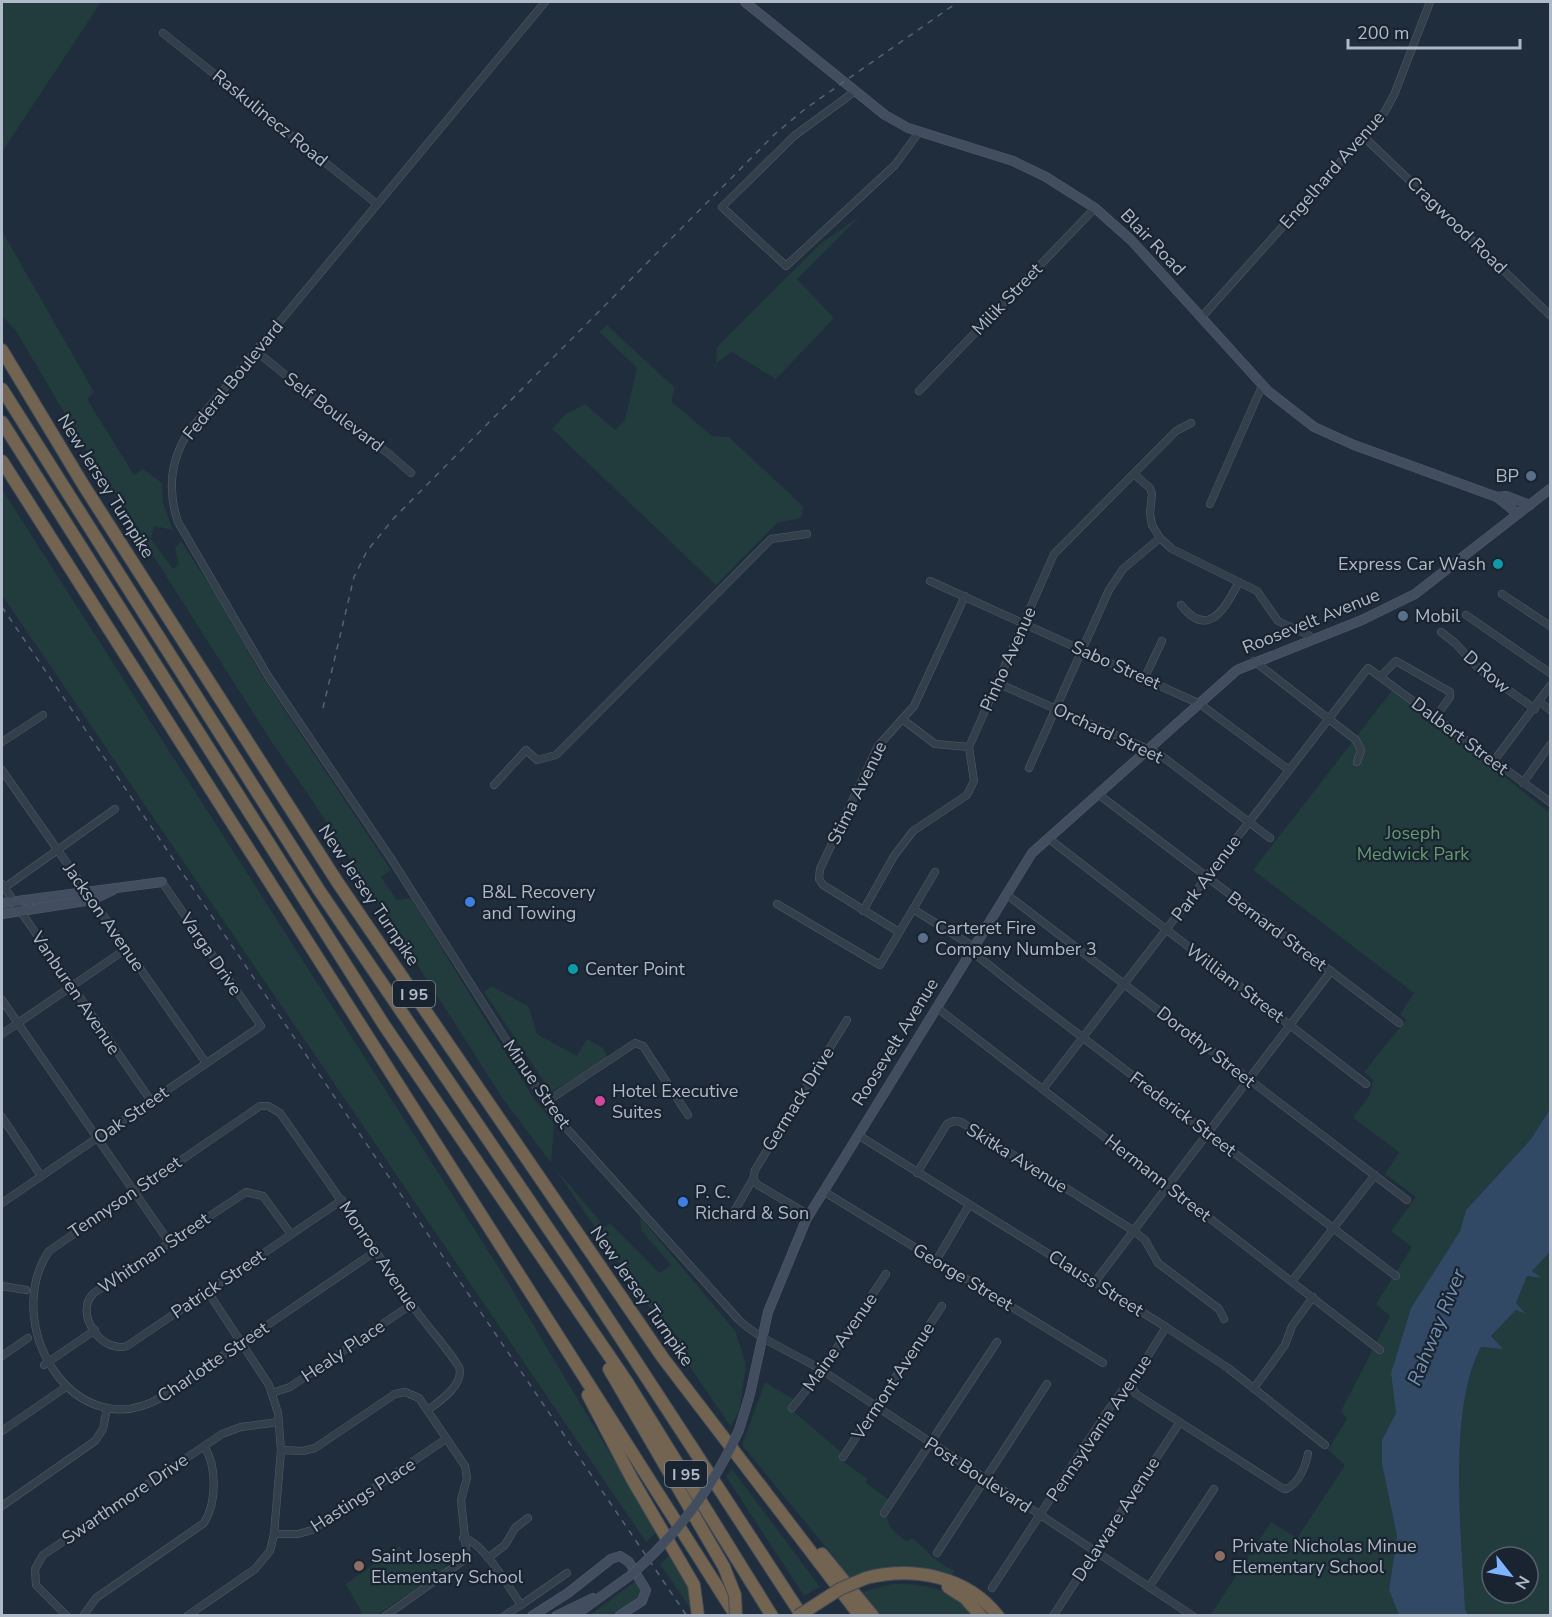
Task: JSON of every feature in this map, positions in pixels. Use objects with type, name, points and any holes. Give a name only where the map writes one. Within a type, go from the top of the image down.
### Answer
[{"type":"highway","name":"New Jersey Turnpike","points":[[2,350],[84,486],[338,883],[663,1358],[860,1616]]},
{"type":"highway","name":"New Jersey Turnpike","points":[[2,389],[325,900],[577,1271],[800,1616]]},
{"type":"highway","name":"I 95","points":[[2,422],[384,1025],[672,1451],[772,1616]]},
{"type":"highway","name":"I 95","points":[[2,461],[736,1616]]},
{"type":"highway","points":[[594,1335],[603,1358],[724,1567],[735,1595],[736,1616]]},
{"type":"highway","points":[[576,1366],[597,1415],[689,1576],[697,1595],[698,1616]]},
{"type":"highway","points":[[738,1458],[873,1616]]},
{"type":"highway","points":[[758,1549],[807,1616],[842,1593],[868,1580],[906,1578],[944,1585],[968,1596],[990,1616]]},
{"type":"highway","points":[[800,1616],[840,1589],[894,1573],[933,1576],[971,1591],[998,1616]]},
{"type":"highway","points":[[944,1585],[965,1598],[981,1616]]},
{"type":"main road","name":"Blair Road","points":[[745,2],[885,115],[919,132],[1013,161],[1063,187],[1095,208],[1132,241],[1263,384],[1296,415],[1334,437],[1497,497],[1506,496],[1530,505]]},
{"type":"main road","name":"Roosevelt Avenue","points":[[574,1616],[631,1575],[666,1542],[697,1506],[722,1466],[739,1430],[776,1290],[809,1215],[1029,858],[1048,838],[1237,670],[1254,661],[1383,610],[1415,594],[1551,489]]},
{"type":"main road","points":[[1497,497],[1518,514]]},
{"type":"main road","points":[[2,903],[85,890],[162,882]]},
{"type":"main road","points":[[2,914],[92,900],[118,888]]},
{"type":"main road","points":[[532,1616],[568,1593],[611,1559],[620,1556],[629,1562],[646,1590],[642,1601],[619,1616]]},
{"type":"main road","name":"Roosevelt Avenue","points":[[555,1616],[609,1591]]},
{"type":"street","name":"Federal Boulevard","points":[[392,860],[268,676],[232,610],[182,530],[174,508],[171,477],[180,447],[190,430],[545,2]]},
{"type":"street","name":"Engelhard Avenue","points":[[1201,318],[1384,113],[1394,95],[1431,2]]},
{"type":"street","name":"Raskulinecz Road","points":[[163,33],[377,204]]},
{"type":"street","points":[[854,92],[794,136],[722,207],[786,266],[895,165],[919,132]]},
{"type":"street","name":"Cragwood Road","points":[[1363,136],[1551,315]]},
{"type":"street","name":"Milik Street","points":[[919,390],[1095,208]]},
{"type":"street","name":"Self Boulevard","points":[[256,351],[348,426],[388,453],[411,473]]},
{"type":"street","points":[[1210,504],[1263,384]]},
{"type":"street","name":"Pinho Avenue","points":[[969,747],[1054,554],[1061,544],[1135,475],[1176,431],[1191,423]]},
{"type":"street","points":[[1135,475],[1150,488],[1152,495],[1150,519],[1160,537],[1179,553],[1257,591],[1278,621],[1310,636],[1311,640]]},
{"type":"street","points":[[494,785],[526,750],[537,760],[555,755],[771,539],[779,536],[807,534]]},
{"type":"street","points":[[1029,768],[1109,590],[1124,569],[1160,537]]},
{"type":"street","name":"Sabo Street","points":[[930,581],[1200,704],[1289,770]]},
{"type":"street","points":[[1181,605],[1187,613],[1198,618],[1214,618],[1224,611],[1239,582]]},
{"type":"street","points":[[1503,594],[1551,626]]},
{"type":"street","name":"Stima Avenue","points":[[899,932],[823,885],[819,879],[820,869],[878,746],[914,706],[965,596]]},
{"type":"street","points":[[1466,615],[1551,673]]},
{"type":"street","name":"D Row","points":[[1441,632],[1455,643],[1480,670],[1535,709]]},
{"type":"street","points":[[1145,677],[1162,641]]},
{"type":"street","points":[[1254,661],[1360,745],[1361,756],[1357,762]]},
{"type":"street","points":[[1381,676],[1396,661],[1450,692],[1450,697],[1435,718]]},
{"type":"street","name":"Park Avenue","points":[[1043,1089],[1328,718],[1370,668]]},
{"type":"street","name":"Dalbert Street","points":[[1370,668],[1493,762],[1551,802]]},
{"type":"street","name":"Orchard Street","points":[[997,683],[1159,754],[1269,838]]},
{"type":"street","points":[[1493,762],[1551,686]]},
{"type":"street","points":[[1540,702],[1551,710]]},
{"type":"street","points":[[2,742],[43,715]]},
{"type":"street","points":[[863,911],[894,856],[913,831],[968,795],[974,781],[969,747],[935,744],[902,719]]},
{"type":"street","points":[[1523,783],[1551,745]]},
{"type":"street","name":"Jackson Avenue","points":[[2,770],[206,1064]]},
{"type":"street","name":"Bernard Street","points":[[1098,794],[1399,1023]]},
{"type":"street","points":[[3,886],[115,809]]},
{"type":"street","name":"William Street","points":[[1048,838],[1366,1084]]},
{"type":"street","name":"Minue Street","points":[[392,860],[546,1102],[738,1319],[762,1336]]},
{"type":"street","points":[[777,904],[880,965],[935,872]]},
{"type":"street","name":"Varga Drive","points":[[162,882],[261,1026]]},
{"type":"street","name":"Vanburen Avenue","points":[[3,886],[151,1101]]},
{"type":"street","name":"Dorothy Street","points":[[1006,894],[1407,1200]]},
{"type":"street","name":"Frederick Street","points":[[913,909],[965,941],[971,949],[1083,1037],[1396,1276]]},
{"type":"street","points":[[2,1034],[126,949]]},
{"type":"street","points":[[1094,1283],[1331,971]]},
{"type":"street","points":[[2,1000],[169,1242]]},
{"type":"street","name":"Hermann Street","points":[[936,1007],[1380,1350]]},
{"type":"street","name":"Germack Drive","points":[[731,1217],[753,1179],[755,1170],[847,1020]]},
{"type":"street","name":"Oak Street","points":[[2,1203],[261,1026]]},
{"type":"street","points":[[546,1102],[619,1051],[637,1044],[643,1046],[688,1115]]},
{"type":"street","name":"Tennyson Street","points":[[2,1286],[25,1293],[36,1266],[49,1251],[261,1106]]},
{"type":"street","name":"Monroe Avenue","points":[[261,1106],[268,1106],[280,1113],[461,1371],[460,1378],[450,1391],[428,1410]]},
{"type":"street","points":[[2,1117],[41,1176]]},
{"type":"street","name":"Skitka Avenue","points":[[917,1173],[947,1124],[954,1121],[961,1122],[1134,1232]]},
{"type":"street","name":"Clauss Street","points":[[858,1135],[1166,1327],[1254,1388],[1325,1445]]},
{"type":"street","points":[[1292,1281],[1375,1175]]},
{"type":"street","points":[[753,1179],[758,1185],[809,1215]]},
{"type":"street","name":"George Street","points":[[823,1191],[1103,1363]]},
{"type":"street","name":"Whitman Street","points":[[95,1330],[86,1312],[91,1297],[169,1242],[249,1192],[265,1198],[291,1234]]},
{"type":"street","name":"Patrick Street","points":[[95,1330],[108,1345],[124,1347],[342,1200]]},
{"type":"street","points":[[936,1261],[969,1205]]},
{"type":"street","points":[[1134,1232],[1145,1240],[1158,1263],[1219,1309],[1224,1319]]},
{"type":"street","name":"Charlotte Street","points":[[107,1408],[130,1408],[151,1403],[376,1251]]},
{"type":"street","name":"Maine Avenue","points":[[792,1408],[822,1371],[886,1274]]},
{"type":"street","points":[[187,1616],[260,1565],[270,1551],[274,1534],[281,1450],[279,1422],[272,1393],[242,1342],[208,1292]]},
{"type":"street","points":[[1254,1388],[1285,1345],[1290,1329],[1312,1297]]},
{"type":"street","name":"Healy Place","points":[[272,1393],[295,1384],[412,1304]]},
{"type":"street","name":"Vermont Avenue","points":[[843,1457],[942,1306]]},
{"type":"street","points":[[2,1506],[95,1441],[103,1429],[107,1408],[82,1401],[63,1389],[44,1365],[28,1338],[25,1326]]},
{"type":"street","name":"Pennsylvania Avenue","points":[[992,1588],[1109,1409],[1122,1391],[1130,1385],[1166,1327]]},
{"type":"street","points":[[44,1365],[95,1330]]},
{"type":"street","name":"Post Boulevard","points":[[762,1336],[822,1371],[1193,1616]]},
{"type":"street","points":[[2,1356],[28,1338]]},
{"type":"street","points":[[884,1513],[997,1342]]},
{"type":"street","points":[[937,1553],[1047,1384]]},
{"type":"street","points":[[1130,1385],[1136,1394],[1280,1487],[1286,1489],[1293,1484],[1306,1466],[1308,1454]]},
{"type":"street","points":[[2,1431],[63,1389]]},
{"type":"street","points":[[281,1450],[303,1451],[320,1446],[402,1392],[417,1396],[428,1410],[467,1473],[460,1500],[463,1538],[467,1552],[466,1561],[395,1613],[385,1616]]},
{"type":"street","name":"Swarthmore Drive","points":[[67,1616],[36,1585],[34,1573],[39,1560],[204,1446],[234,1428],[279,1422]]},
{"type":"street","name":"Delaware Avenue","points":[[1053,1616],[1180,1422]]},
{"type":"street","name":"Hastings Place","points":[[274,1534],[298,1534],[317,1527],[446,1439]]},
{"type":"street","points":[[83,1616],[96,1598],[204,1522],[211,1507],[213,1468],[212,1458],[204,1446]]},
{"type":"street","points":[[1149,1587],[1214,1489]]},
{"type":"street","points":[[488,1558],[505,1545],[515,1528],[528,1518]]},
{"type":"street","points":[[463,1538],[472,1541],[488,1558],[521,1605]]},
{"type":"street","points":[[504,1616],[567,1573]]},
{"type":"green space","points":[[2,2],[101,2],[2,152]]},
{"type":"green space","points":[[860,216],[797,279],[834,318],[776,379],[732,352],[716,363],[717,347],[820,244]]},
{"type":"green space","points":[[2,231],[94,392],[87,399],[134,475],[143,469],[162,483],[163,503],[173,530],[154,526],[151,539],[173,569],[179,565],[175,548],[181,541],[216,595],[261,674],[391,870],[381,877],[397,900],[411,898],[534,1099],[554,1124],[551,1163],[503,1099],[96,466],[16,331],[2,316]]},
{"type":"green space","points":[[607,325],[675,388],[671,401],[712,436],[729,437],[804,507],[801,518],[777,523],[716,585],[552,429],[566,414],[585,404],[615,430],[625,420],[637,368],[599,332]]},
{"type":"green space","points":[[2,489],[503,1274],[657,1532],[646,1542],[2,595]]},
{"type":"green space","name":"Joseph Medwick Park","points":[[1394,688],[1550,813],[1550,1109],[1531,1139],[1466,1210],[1460,1231],[1411,1308],[1391,1373],[1396,1413],[1382,1440],[1382,1464],[1397,1536],[1389,1590],[1399,1615],[1210,1616],[1271,1522],[1297,1538],[1345,1465],[1328,1450],[1347,1419],[1341,1411],[1390,1316],[1376,1304],[1412,1247],[1391,1231],[1416,1197],[1385,1174],[1399,1152],[1353,1118],[1369,1096],[1373,1080],[1364,1072],[1406,1020],[1400,1014],[1414,993],[1253,870]]},
{"type":"green space","points":[[492,986],[529,1007],[537,1034],[577,1056],[587,1039],[603,1048],[608,1059],[551,1092],[484,992]]},
{"type":"green space","points":[[554,1167],[605,1227],[610,1223],[659,1273],[671,1265],[641,1230],[640,1217],[735,1331],[746,1364],[740,1408],[731,1427]]},
{"type":"green space","points":[[1550,1252],[1550,1615],[1468,1615],[1465,1609],[1459,1475],[1460,1440],[1470,1374],[1481,1347],[1502,1349],[1491,1336],[1516,1310],[1525,1313],[1516,1303],[1527,1276],[1540,1278],[1532,1271]]},
{"type":"green space","points":[[765,1382],[793,1399],[793,1411],[841,1452],[840,1459],[868,1479],[866,1483],[888,1499],[887,1514],[891,1528],[907,1541],[912,1538],[937,1560],[954,1570],[952,1575],[925,1569],[901,1568],[851,1578],[742,1445]]},
{"type":"green space","points":[[732,1469],[820,1587],[804,1596],[726,1476]]},
{"type":"green space","points":[[399,1546],[412,1564],[432,1552],[448,1567],[377,1615],[363,1615],[346,1584]]},
{"type":"green space","points":[[670,1555],[693,1596],[694,1614],[660,1564]]},
{"type":"green space","points":[[637,1580],[641,1593],[632,1604],[619,1611],[589,1616]]},
{"type":"green space","points":[[892,1584],[937,1589],[958,1599],[974,1615],[881,1615],[862,1592]]},
{"type":"water","name":"Rahway River","points":[[1550,1109],[1550,1252],[1532,1271],[1542,1278],[1527,1276],[1516,1303],[1526,1314],[1516,1310],[1491,1336],[1503,1349],[1481,1347],[1470,1374],[1464,1405],[1459,1475],[1465,1609],[1468,1615],[1399,1615],[1389,1590],[1397,1536],[1382,1464],[1382,1440],[1396,1413],[1391,1373],[1411,1308],[1460,1231],[1466,1210],[1531,1139]]},
{"type":"railway","points":[[323,708],[354,577],[367,551],[394,518],[776,133],[805,109],[958,2]]},
{"type":"railway","points":[[2,607],[687,1616]]},
{"type":"place","name":"BP","points":[[1531,476]]},
{"type":"place","name":"Express Car Wash","points":[[1498,564]]},
{"type":"place","name":"Mobil","points":[[1403,616]]},
{"type":"place","name":"B&L Recovery and Towing","points":[[470,902]]},
{"type":"place","name":"Carteret Fire Company Number 3","points":[[923,938]]},
{"type":"place","name":"Center Point","points":[[573,969]]},
{"type":"place","name":"Hotel Executive Suites","points":[[600,1101]]},
{"type":"place","name":"P. C. Richard & Son","points":[[683,1202]]},
{"type":"place","name":"Private Nicholas Minue Elementary School","points":[[1220,1556]]},
{"type":"place","name":"Saint Joseph Elementary School","points":[[359,1566]]}]
